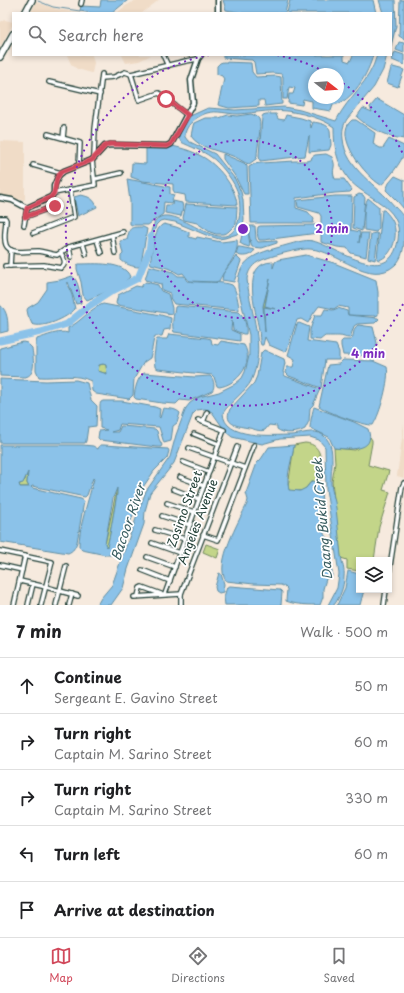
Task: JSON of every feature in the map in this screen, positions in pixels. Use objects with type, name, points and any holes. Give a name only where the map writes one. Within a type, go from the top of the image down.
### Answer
[{"type":"main road","points":[[25,12],[32,0]]},
{"type":"main road","points":[[1,55],[12,36]]},
{"type":"street","points":[[218,0],[218,12]]},
{"type":"street","points":[[163,56],[168,66]]},
{"type":"street","points":[[33,165],[61,172],[79,166],[93,158],[105,146],[110,144],[169,145],[188,115],[193,103],[191,80],[200,56]]},
{"type":"street","points":[[54,193],[95,185],[93,158],[94,129],[102,76],[114,77],[125,72],[131,74],[198,59]]},
{"type":"street","points":[[131,74],[139,100],[159,93],[188,115]]},
{"type":"street","points":[[49,82],[100,94]]},
{"type":"street","points":[[63,138],[64,128]]},
{"type":"street","points":[[48,134],[80,143],[79,166]]},
{"type":"street","points":[[27,208],[51,197],[54,193],[57,178],[61,172]]},
{"type":"street","points":[[95,179],[121,173]]},
{"type":"street","points":[[33,233],[74,218],[70,190]]},
{"type":"street","points":[[0,198],[12,200],[27,208]]},
{"type":"street","points":[[25,217],[55,206]]},
{"type":"street","points":[[24,225],[27,208]]},
{"type":"street","points":[[0,218],[5,218],[6,220],[6,245],[11,250],[38,251],[57,255],[69,247],[123,232]]},
{"type":"street","points":[[0,232],[5,233]]},
{"type":"street","points":[[112,235],[115,253]]},
{"type":"street","points":[[97,240],[101,253]]},
{"type":"street","points":[[83,244],[86,254]]},
{"type":"street","points":[[69,247],[71,257]]},
{"type":"street","points":[[10,266],[11,250]]},
{"type":"street","points":[[5,266],[44,265],[62,268],[64,260],[60,253]]},
{"type":"street","points":[[198,420],[203,422],[207,412]]},
{"type":"street","name":"Zosimo Street","points":[[164,594],[224,430],[203,422]]},
{"type":"street","points":[[194,434],[219,444]]},
{"type":"street","points":[[203,535],[218,540],[254,445]]},
{"type":"street","name":"Angeles Avenue","points":[[181,605],[181,594],[237,447]]},
{"type":"street","points":[[189,448],[245,468]]},
{"type":"street","points":[[183,462],[209,472]]},
{"type":"street","points":[[180,477],[204,486]]},
{"type":"street","points":[[391,557],[402,486],[404,483]]},
{"type":"street","points":[[173,489],[199,499]]},
{"type":"street","points":[[167,503],[194,512]]},
{"type":"street","points":[[162,516],[190,525]]},
{"type":"street","points":[[155,530],[185,540]]},
{"type":"street","points":[[152,543],[180,553]]},
{"type":"street","points":[[0,551],[52,562],[41,605]]},
{"type":"street","points":[[14,605],[25,556]]},
{"type":"street","points":[[147,557],[175,567]]},
{"type":"street","points":[[0,565],[22,570]]},
{"type":"street","points":[[56,605],[66,566]]},
{"type":"street","points":[[142,570],[170,581]]},
{"type":"street","points":[[20,581],[60,590],[78,596]]},
{"type":"street","points":[[28,605],[33,584]]},
{"type":"street","points":[[164,594],[142,587],[136,596],[181,594]]},
{"type":"street","points":[[384,605],[386,593]]},
{"type":"street","points":[[69,605],[72,594]]},
{"type":"shaded area","points":[[136,0],[159,0],[143,12],[118,12]]},
{"type":"shaded area","points":[[36,2],[57,9],[74,12],[31,12]]},
{"type":"shaded area","points":[[5,20],[12,22],[12,26],[0,47],[0,22]]},
{"type":"shaded area","points":[[67,56],[92,56],[94,63],[92,73],[77,69],[71,64]]},
{"type":"shaded area","points":[[122,56],[149,56],[139,61],[126,63]]},
{"type":"shaded area","points":[[0,141],[25,142],[25,200],[0,197]]},
{"type":"shaded area","points":[[404,423],[404,478],[397,476]]},
{"type":"green space","points":[[269,279],[265,306],[276,309],[264,307],[264,332],[263,306]]},
{"type":"green space","points":[[99,365],[106,365],[107,374],[98,371]]},
{"type":"green space","points":[[370,437],[372,443],[368,465],[389,471],[383,490],[390,492],[379,527],[374,557],[356,557],[356,570],[347,569],[347,560],[341,558],[332,482],[335,463],[334,448],[355,450],[367,443]]},
{"type":"green space","points":[[305,443],[316,447],[319,452],[321,463],[320,482],[312,481],[303,490],[291,491],[288,487],[294,445]]},
{"type":"green space","points":[[27,472],[27,483],[29,487],[20,487],[19,485],[25,480]]},
{"type":"green space","points":[[117,488],[118,490],[107,547],[105,544]]},
{"type":"green space","points":[[206,544],[220,549],[217,558],[203,552]]},
{"type":"water","points":[[101,0],[128,0],[113,12],[80,11],[81,6],[100,7]]},
{"type":"water","points":[[223,0],[288,0],[285,12],[237,12],[226,10]]},
{"type":"water","points":[[290,0],[373,0],[376,12],[287,12]]},
{"type":"water","points":[[379,0],[395,0],[396,26],[392,42],[392,12],[383,12]]},
{"type":"water","points":[[400,0],[404,0],[404,39],[399,36]]},
{"type":"water","points":[[399,42],[404,43],[404,53],[396,50]]},
{"type":"water","points":[[395,52],[404,55],[404,65],[392,60]]},
{"type":"water","points":[[223,56],[344,56],[344,60],[350,62],[353,56],[373,56],[368,70],[359,86],[344,101],[344,68],[308,68],[308,100],[303,99],[302,105],[288,103],[289,94],[293,94],[295,88],[289,87],[287,99],[283,99],[282,74],[256,74],[254,62],[252,60],[223,58]]},
{"type":"water","points":[[377,56],[387,56],[383,70],[374,87],[347,119],[343,128],[343,139],[345,150],[356,168],[388,199],[404,219],[404,243],[401,257],[395,265],[385,271],[375,272],[364,270],[331,255],[310,249],[291,251],[275,255],[253,265],[247,279],[258,343],[256,368],[249,385],[223,413],[225,422],[231,428],[240,432],[261,435],[291,435],[315,432],[323,435],[329,442],[332,453],[331,484],[336,508],[344,572],[343,584],[338,599],[334,605],[328,605],[337,588],[339,574],[326,489],[325,447],[319,440],[310,437],[280,439],[262,444],[232,437],[226,432],[212,412],[205,409],[197,410],[193,414],[174,463],[150,493],[145,511],[144,524],[123,588],[111,605],[97,605],[112,585],[146,491],[170,457],[186,408],[190,403],[199,397],[219,392],[235,384],[242,378],[245,372],[249,356],[249,335],[238,288],[241,269],[246,262],[260,253],[307,240],[324,245],[362,262],[374,264],[385,262],[393,254],[398,240],[398,228],[395,218],[389,210],[355,185],[344,172],[336,154],[334,127],[320,119],[279,110],[238,114],[211,112],[199,116],[189,125],[185,133],[185,137],[188,141],[215,154],[235,179],[243,200],[244,219],[243,226],[237,234],[219,239],[175,222],[164,220],[160,221],[156,225],[151,244],[149,243],[151,231],[157,219],[164,216],[171,216],[210,234],[218,236],[225,236],[231,233],[235,229],[238,222],[240,208],[238,194],[234,184],[214,159],[181,142],[179,138],[188,117],[208,108],[235,110],[284,107],[300,110],[336,121],[364,82]]},
{"type":"water","points":[[223,62],[251,63],[252,72],[256,77],[281,77],[282,104],[265,106],[264,100],[259,100],[259,106],[229,108],[218,105],[224,79],[222,76],[217,74],[217,66]]},
{"type":"water","points":[[393,67],[404,70],[398,87],[387,83],[391,68]]},
{"type":"water","points":[[377,99],[404,115],[404,139],[379,132],[357,117],[363,108],[372,112],[370,107]]},
{"type":"water","points":[[312,104],[336,104],[333,105],[331,111],[312,108]]},
{"type":"water","points":[[251,114],[259,119],[260,127],[257,156],[256,159],[249,164],[230,155],[205,147],[199,144],[191,136],[194,123],[205,118],[219,118],[228,115],[237,116]]},
{"type":"water","points":[[266,114],[276,114],[278,119],[284,120],[286,115],[301,118],[310,121],[311,128],[313,122],[325,125],[330,130],[331,145],[329,150],[309,152],[309,136],[305,156],[260,161],[259,156],[262,117]]},
{"type":"water","points":[[352,120],[356,120],[375,133],[373,144],[380,148],[383,148],[389,139],[404,146],[404,153],[401,160],[391,175],[381,185],[367,174],[353,155],[348,145],[346,135],[347,127]]},
{"type":"water","points":[[172,146],[201,156],[213,164],[225,177],[236,198],[237,205],[186,202],[185,195],[175,193],[173,190],[173,184],[142,181],[131,177],[132,163],[146,164],[146,148]]},
{"type":"water","points":[[223,154],[244,163],[247,166],[248,194],[244,194],[235,176],[223,159]]},
{"type":"water","points":[[326,154],[333,159],[333,173],[335,179],[344,179],[352,190],[350,192],[296,198],[296,208],[308,212],[314,219],[313,223],[251,223],[249,167],[254,164],[261,163],[306,161],[311,160],[315,155]]},
{"type":"water","points":[[395,176],[404,180],[404,209],[386,190],[389,183]]},
{"type":"water","points":[[127,179],[170,187],[170,194],[174,195],[171,203],[164,202],[163,214],[148,225],[130,224],[130,201]]},
{"type":"water","points":[[359,194],[363,195],[365,198],[362,231],[353,228],[354,197]]},
{"type":"water","points":[[81,195],[91,199],[97,207],[78,216],[74,197]]},
{"type":"water","points":[[335,196],[352,196],[351,230],[360,232],[359,243],[361,233],[369,233],[366,257],[351,253],[347,248],[337,247],[321,242],[321,216],[319,213],[298,207],[298,200]]},
{"type":"water","points":[[368,198],[379,207],[379,228],[376,232],[364,230],[366,201]]},
{"type":"water","points":[[173,201],[182,203],[183,208],[181,216],[165,213],[166,205],[172,205]]},
{"type":"water","points":[[186,204],[237,207],[236,224],[228,232],[223,234],[210,232],[197,223],[184,220],[183,218]]},
{"type":"water","points":[[382,210],[386,212],[393,221],[395,235],[391,251],[384,258],[379,260],[377,259]]},
{"type":"water","points":[[164,224],[189,232],[189,237],[196,239],[197,237],[221,242],[237,240],[234,256],[219,281],[189,281],[183,273],[179,274],[171,269],[151,264],[150,262],[154,241],[160,226]]},
{"type":"water","points":[[247,224],[250,245],[249,247],[240,243]]},
{"type":"water","points":[[318,225],[318,233],[264,240],[259,240],[257,234],[258,227],[260,226]]},
{"type":"water","points":[[250,226],[255,226],[256,239],[258,242],[277,241],[277,243],[262,248],[252,247],[249,235]]},
{"type":"water","points":[[135,227],[143,227],[147,229],[141,264],[139,267],[132,266],[121,260],[121,256],[123,254],[120,241],[127,240],[131,229]]},
{"type":"water","points":[[376,233],[378,236],[375,260],[368,258],[371,234]]},
{"type":"water","points":[[238,247],[255,250],[249,255],[241,256],[236,254]]},
{"type":"water","points":[[306,255],[334,263],[376,280],[378,292],[378,315],[348,315],[348,308],[338,306],[334,309],[319,306],[308,323],[301,319],[297,320],[285,352],[269,345],[265,337],[263,345],[261,345],[253,300],[253,279],[256,270],[263,264],[273,262],[273,268],[275,262],[278,260]],"holes":[[[270,279],[265,306],[276,309],[264,307],[265,332],[263,306]]]},
{"type":"water","points":[[236,256],[241,261],[234,282],[222,280],[223,274]]},
{"type":"water","points":[[108,264],[116,266],[122,268],[130,277],[120,286],[87,300],[83,295],[77,269],[77,265]]},
{"type":"water","points":[[149,266],[173,272],[178,276],[184,276],[187,281],[232,285],[236,293],[239,310],[174,304],[170,298],[170,293],[162,290],[161,284],[145,280]]},
{"type":"water","points":[[72,276],[78,284],[81,303],[76,304],[68,282],[67,284],[72,295],[75,309],[55,322],[42,325],[32,324],[27,310],[38,302],[47,289],[47,282]]},
{"type":"water","points":[[146,282],[158,285],[161,291],[168,294],[172,314],[117,305],[118,295],[136,286],[141,287]]},
{"type":"water","points":[[103,304],[171,318],[170,329],[164,330],[162,336],[155,336],[150,358],[144,362],[134,379],[133,395],[129,399],[96,394],[92,391],[91,381],[79,377],[39,377],[36,370],[37,339],[57,333],[68,333],[68,328]],"holes":[[[99,365],[106,365],[107,374],[98,371]]]},
{"type":"water","points":[[0,305],[6,313],[8,320],[8,331],[0,333]]},
{"type":"water","points":[[175,307],[239,312],[243,316],[245,322],[246,334],[233,330],[232,320],[231,330],[240,334],[240,341],[174,332],[173,320]]},
{"type":"water","points":[[338,308],[347,311],[348,315],[379,319],[375,323],[357,324],[354,326],[350,338],[325,336],[320,340],[310,339],[310,330],[315,315],[322,315],[325,309],[333,310]]},
{"type":"water","points":[[299,323],[309,327],[307,341],[336,345],[339,352],[339,360],[325,360],[321,388],[289,376],[286,373],[287,367],[293,367],[295,359],[288,355],[297,324]]},
{"type":"water","points":[[358,325],[373,327],[377,343],[374,356],[343,355],[341,342],[343,340],[351,340],[355,328]]},
{"type":"water","points":[[169,334],[207,338],[211,339],[212,344],[218,345],[221,341],[244,345],[247,352],[246,366],[238,378],[219,387],[217,386],[212,375],[158,369],[155,367],[154,357],[156,341],[157,339],[167,339]]},
{"type":"water","points":[[23,342],[27,343],[32,348],[33,369],[29,376],[0,376],[0,348]]},
{"type":"water","points":[[264,350],[284,359],[285,363],[283,372],[285,376],[320,389],[313,405],[310,408],[309,421],[305,429],[299,432],[287,433],[277,429],[277,426],[269,425],[265,430],[259,431],[233,424],[228,418],[230,409],[254,383],[257,376],[261,353]]},
{"type":"water","points":[[343,360],[373,361],[387,367],[388,372],[384,396],[379,413],[373,425],[346,418],[329,412],[319,406],[328,365],[339,364]]},
{"type":"water","points":[[144,373],[195,377],[210,376],[214,384],[214,388],[212,391],[189,401],[180,400],[176,404],[136,399],[134,397],[137,384]]},
{"type":"water","points":[[0,379],[46,381],[76,380],[87,383],[91,400],[97,406],[96,426],[88,427],[85,443],[0,443]]},
{"type":"water","points":[[103,401],[122,401],[155,407],[160,409],[160,418],[163,408],[178,411],[180,413],[177,423],[173,426],[171,441],[164,443],[159,427],[120,424],[118,430],[111,432],[118,432],[121,426],[155,429],[162,445],[161,447],[100,440],[98,438],[99,431],[107,430],[100,428],[100,404]]},
{"type":"water","points":[[314,407],[354,422],[368,429],[370,437],[368,442],[365,446],[359,448],[334,448],[329,437],[310,428]]},
{"type":"water","name":"Bacoor River","points":[[0,445],[83,445],[93,446],[98,449],[100,445],[104,445],[168,449],[169,451],[167,458],[154,471],[141,490],[132,518],[116,555],[106,555],[82,550],[79,547],[82,523],[94,479],[93,478],[85,497],[31,487],[84,501],[77,542],[75,548],[71,551],[68,553],[0,542]],"holes":[[[28,472],[27,483],[29,487],[20,487],[19,484],[23,483]],[[117,488],[117,494],[107,547],[105,544],[113,498]]]},
{"type":"water","name":"Daang Bukid Creek","points":[[294,445],[288,479],[289,490],[300,491],[306,488],[312,481],[320,482],[324,534],[329,542],[328,566],[332,570],[332,577],[326,579],[320,605],[298,604],[286,601],[287,589],[281,585],[226,581],[223,574],[225,554],[247,504],[248,500],[246,493],[257,463],[269,447]]},
{"type":"water","points":[[348,571],[356,573],[356,593],[363,593],[360,605],[337,605],[345,588]]},
{"type":"water","points":[[219,573],[221,574],[224,584],[223,592],[219,593],[216,591],[215,587]]},
{"type":"water","points":[[227,587],[280,590],[282,592],[281,605],[225,605],[224,597]]},
{"type":"waterway","points":[[38,1],[53,7],[80,11]]},
{"type":"waterway","points":[[0,341],[41,332],[67,324],[89,306],[112,291],[138,278],[149,251],[151,236]]},
{"type":"route","points":[[55,206],[25,217],[27,208],[51,197],[54,193],[54,186],[57,178],[61,172],[92,160],[94,156],[105,146],[110,144],[167,146],[171,144],[188,115],[166,99]]}]
